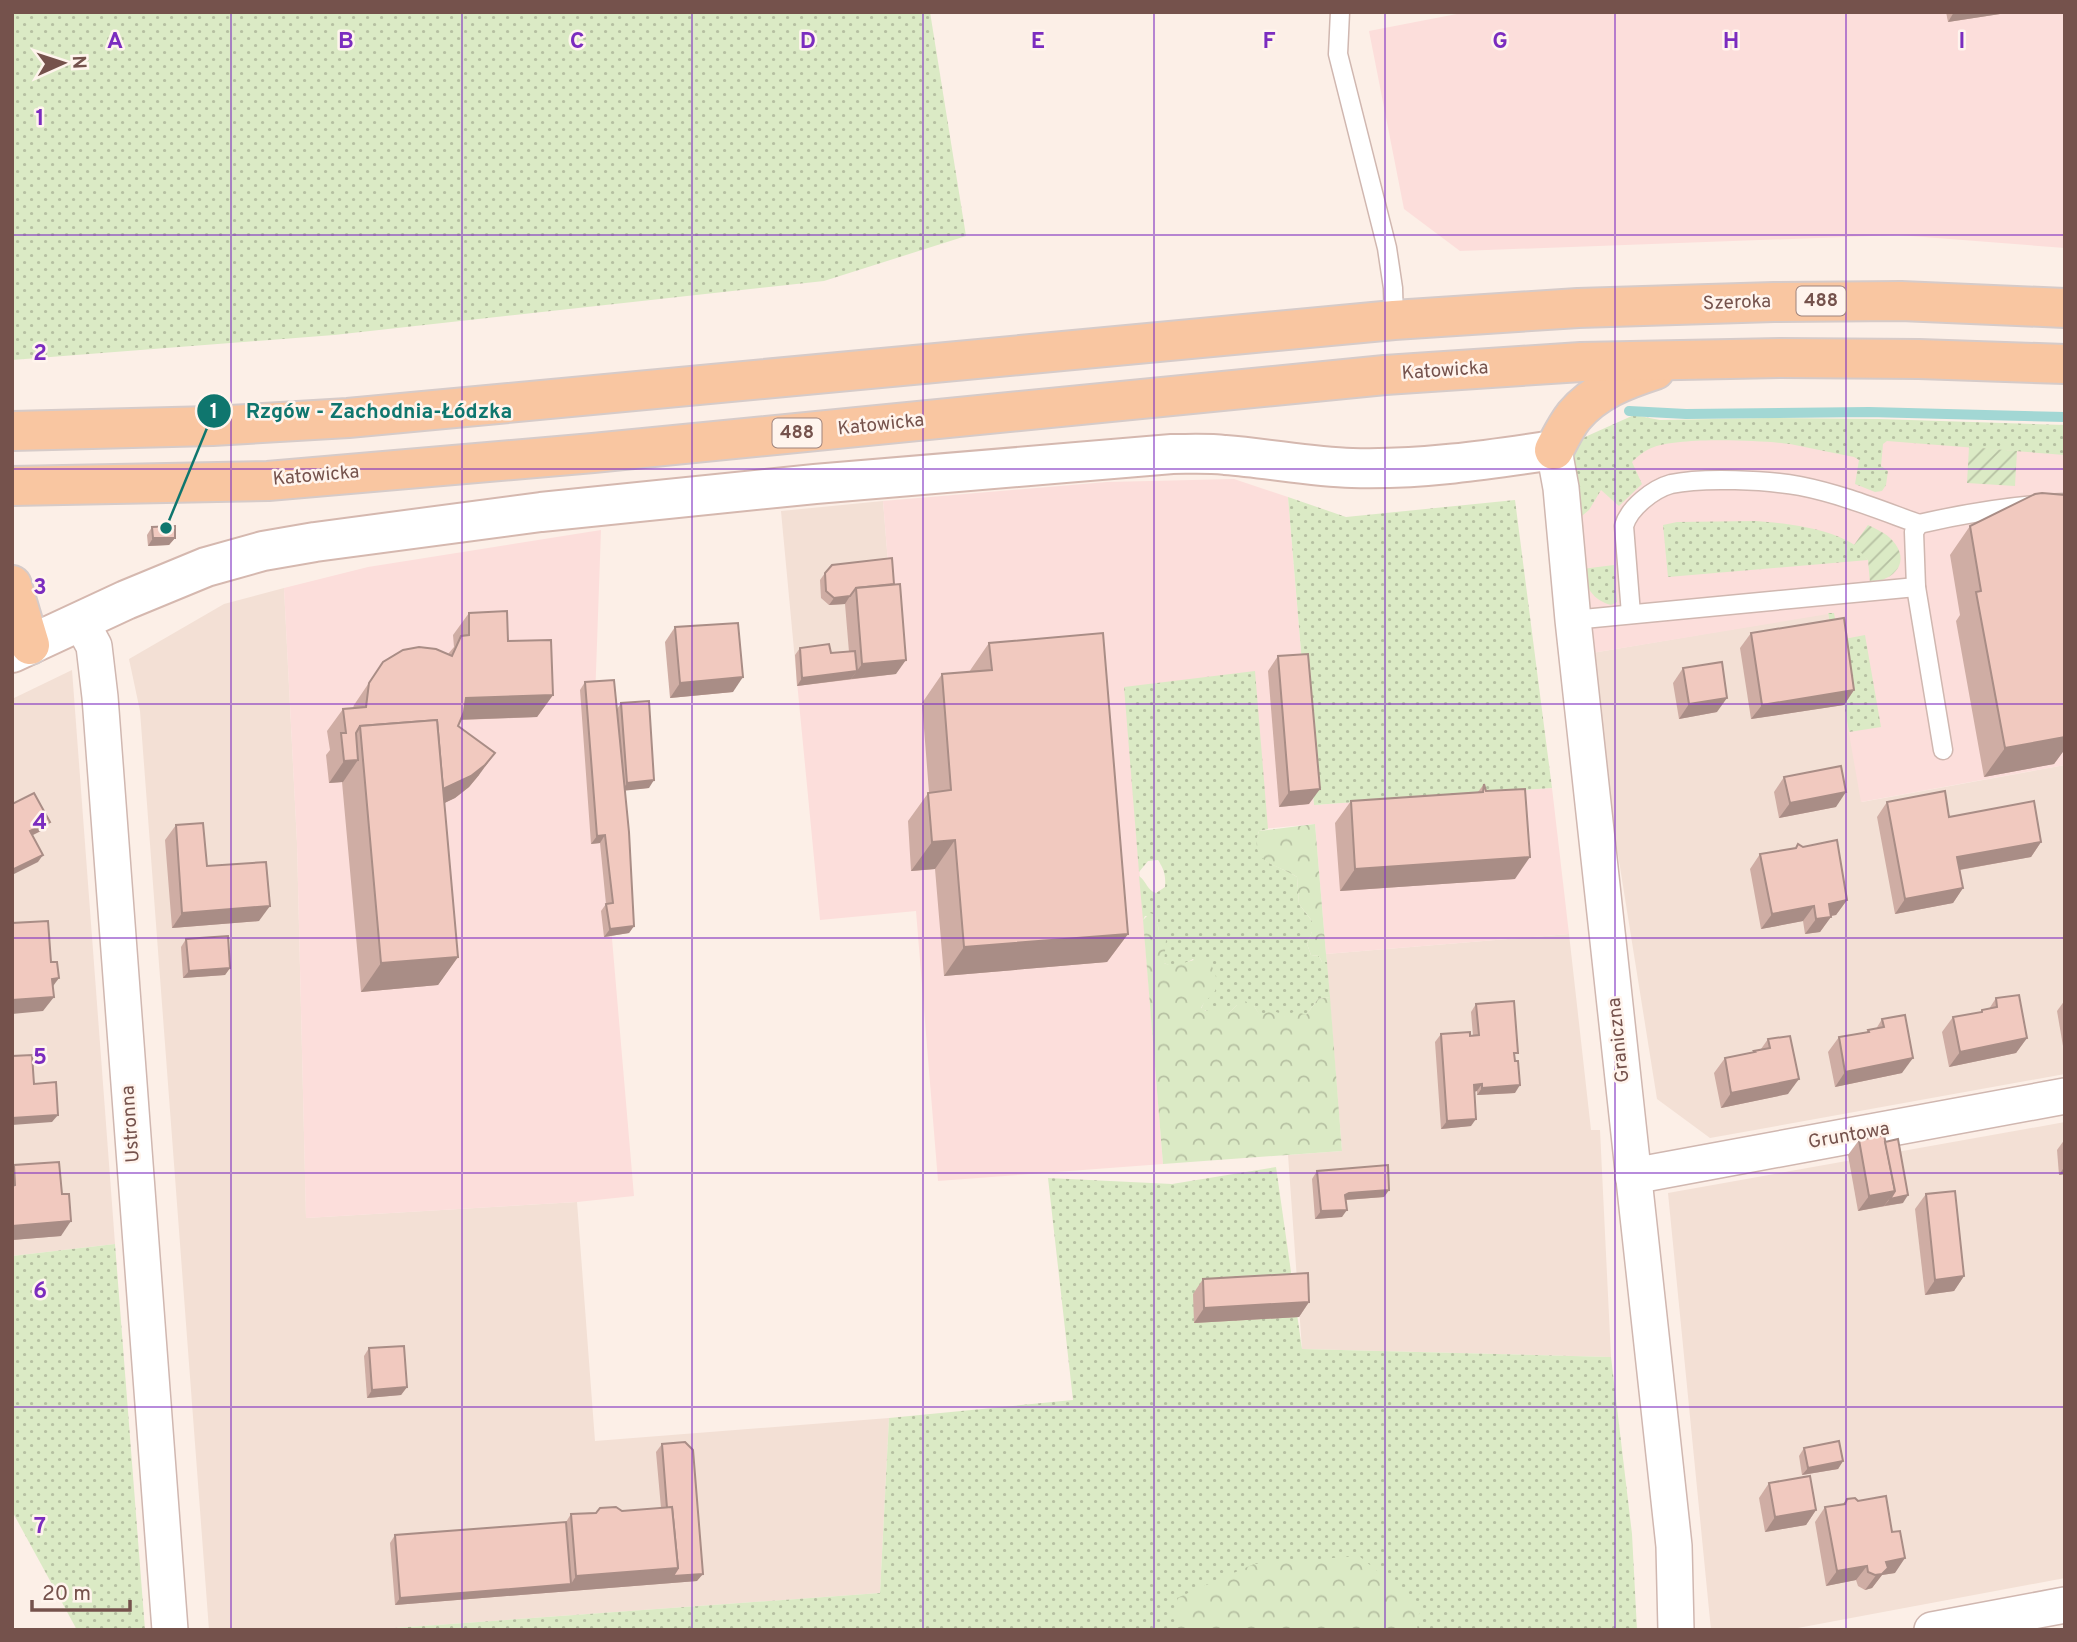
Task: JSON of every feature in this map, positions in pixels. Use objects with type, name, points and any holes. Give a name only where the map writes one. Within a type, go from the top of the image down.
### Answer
[{"type":"main road","name":"Szeroka","points":[[1394,320],[1578,308],[1774,302],[1901,301],[2065,308]]},
{"type":"main road","name":"488","points":[[12,431],[212,426],[361,417],[1394,320]]},
{"type":"main road","name":"488","points":[[1689,360],[1919,359],[2065,364]]},
{"type":"main road","name":"Katowicka","points":[[12,486],[268,481],[593,453],[1385,375],[1581,362],[1689,360]]},
{"type":"main road","points":[[1554,450],[1573,417],[1597,394],[1623,380],[1689,360]]},
{"type":"main road","points":[[12,585],[21,649]]},
{"type":"street","name":"Graniczna","points":[[1554,450],[1561,488],[1674,1546],[1676,1630]]},
{"type":"street","points":[[21,649],[126,600],[206,567],[263,551],[315,542],[541,513],[815,484],[1172,454],[1224,454],[1352,468],[1400,468],[1509,458],[1554,450]]},
{"type":"street","name":"Ustronna","points":[[81,622],[94,646],[100,697],[170,1630]]},
{"type":"street","name":"Gruntowa","points":[[1633,1176],[2065,1096]]},
{"type":"street","points":[[1932,1630],[2065,1605]]},
{"type":"lane","points":[[1340,12],[1338,54],[1387,248],[1393,288],[1394,320]]},
{"type":"lane","points":[[1631,614],[1624,526],[1627,517],[1645,500],[1668,485],[1750,481],[1800,486],[1847,498],[1919,524],[2026,505],[2065,503]]},
{"type":"lane","points":[[1919,524],[1914,532],[1916,587],[1943,750]]},
{"type":"lane","points":[[1573,620],[1916,587]]},
{"type":"shaded area","points":[[1467,12],[2065,12],[2065,248],[1898,235],[1460,251],[1404,209],[1369,31]]},
{"type":"shaded area","points":[[1841,429],[2065,444],[2065,765],[1861,802],[1828,614],[1586,654],[1566,474],[1649,441]]},
{"type":"shaded area","points":[[1234,479],[1288,497],[1314,805],[1552,788],[1569,934],[1326,954],[1315,824],[1137,841],[1163,1164],[938,1181],[916,911],[820,920],[797,682],[897,674],[883,501],[1107,482]]},
{"type":"shaded area","points":[[883,501],[897,674],[797,682],[781,511]]},
{"type":"shaded area","points":[[601,530],[594,728],[634,1196],[577,1202],[306,1218],[297,843],[284,588],[368,567]]},
{"type":"shaded area","points":[[284,588],[297,843],[306,1218],[577,1202],[595,1441],[889,1418],[880,1593],[366,1630],[209,1630],[140,711],[129,659],[224,604]]},
{"type":"shaded area","points":[[1828,613],[1862,802],[2065,765],[2065,1074],[1710,1138],[1657,1099],[1586,654]]},
{"type":"shaded area","points":[[72,670],[115,1244],[12,1256],[12,699]]},
{"type":"shaded area","points":[[1569,934],[1591,1130],[1600,1130],[1611,1357],[1302,1349],[1288,1155],[1342,1151],[1326,954]]},
{"type":"shaded area","points":[[2065,1122],[2065,1578],[1787,1630],[1711,1630],[1668,1193]]},
{"type":"green space","points":[[12,12],[930,12],[966,236],[824,281],[334,335],[12,360]]},
{"type":"green space","points":[[1634,415],[1660,420],[1879,419],[2065,425],[2065,455],[1887,441],[1883,444],[1881,466],[1888,471],[1886,485],[1882,491],[1875,492],[1855,484],[1859,460],[1854,457],[1760,441],[1721,440],[1666,444],[1648,450],[1632,462],[1642,484],[1619,506],[1601,490],[1589,510],[1577,520],[1573,471],[1576,441]]},
{"type":"green space","points":[[1969,447],[2017,451],[2015,486],[1967,483]]},
{"type":"green space","points":[[1288,497],[1346,517],[1515,500],[1552,788],[1314,805]]},
{"type":"green space","points":[[1756,521],[1819,530],[1843,538],[1855,545],[1868,560],[1668,577],[1663,525],[1677,522]]},
{"type":"green space","points":[[1868,525],[1890,538],[1898,548],[1900,556],[1898,569],[1893,574],[1870,583],[1868,560],[1854,545]]},
{"type":"green space","points":[[1614,565],[1617,602],[1611,605],[1599,600],[1591,592],[1582,569]]},
{"type":"green space","points":[[1828,613],[1834,613],[1839,640],[1865,635],[1881,727],[1849,732]]},
{"type":"green space","points":[[1255,671],[1268,829],[1259,831],[1258,850],[1267,862],[1297,877],[1299,904],[1312,921],[1312,932],[1307,944],[1311,955],[1319,956],[1322,962],[1327,962],[1330,997],[1318,999],[1306,1015],[1260,1016],[1254,1006],[1237,1005],[1229,1013],[1201,1009],[1205,1000],[1215,990],[1193,959],[1172,966],[1164,963],[1158,916],[1145,916],[1143,920],[1139,876],[1156,893],[1165,887],[1165,879],[1158,860],[1148,861],[1139,872],[1124,687]]},
{"type":"green space","points":[[1315,824],[1327,962],[1322,962],[1319,956],[1311,955],[1307,944],[1312,932],[1312,921],[1299,904],[1297,877],[1261,857],[1257,842],[1259,831]]},
{"type":"green space","points":[[1150,913],[1158,916],[1159,930],[1166,940],[1164,963],[1171,965],[1199,959],[1211,965],[1216,976],[1216,985],[1215,991],[1201,1008],[1206,1011],[1217,1006],[1229,1013],[1245,1001],[1254,1006],[1260,1015],[1273,1012],[1284,1017],[1294,1012],[1306,1015],[1318,999],[1330,997],[1342,1151],[1163,1164],[1143,920]]},
{"type":"green space","points":[[1276,1167],[1302,1349],[1611,1357],[1632,1534],[1637,1630],[366,1630],[880,1593],[889,1418],[1073,1400],[1048,1178],[1172,1184]]},
{"type":"green space","points":[[115,1244],[145,1630],[77,1630],[12,1511],[12,1256]]},
{"type":"green space","points":[[1359,1556],[1420,1606],[1417,1630],[1178,1630],[1177,1598],[1254,1564]]},
{"type":"building","points":[[2042,493],[2065,495],[2065,737],[2005,748],[1976,592],[1981,591],[1970,526]]},
{"type":"building","points":[[175,526],[175,538],[153,538],[152,527]]},
{"type":"building","points":[[892,558],[894,584],[856,588],[850,596],[834,598],[826,591],[825,573],[832,565]]},
{"type":"building","points":[[900,584],[906,660],[862,664],[856,588]]},
{"type":"building","points":[[507,611],[508,641],[551,640],[553,695],[466,698],[458,726],[495,753],[485,765],[471,776],[443,789],[437,720],[360,726],[356,733],[358,760],[344,761],[341,733],[346,733],[343,709],[366,707],[369,683],[383,662],[403,650],[419,647],[436,649],[452,656],[461,636],[469,635],[469,613]]},
{"type":"building","points":[[1844,618],[1854,690],[1762,705],[1751,633]]},
{"type":"building","points":[[738,623],[743,677],[680,683],[675,627]]},
{"type":"building","points":[[1103,633],[1128,934],[964,947],[955,840],[932,842],[928,793],[951,790],[942,674],[992,670],[989,643]]},
{"type":"building","points":[[829,644],[831,653],[855,651],[857,671],[802,678],[800,648]]},
{"type":"building","points":[[1308,654],[1320,789],[1289,792],[1278,656]]},
{"type":"building","points":[[1722,662],[1727,698],[1689,704],[1683,668]]},
{"type":"building","points":[[614,680],[629,832],[634,926],[610,929],[606,904],[613,903],[605,835],[597,836],[585,682]]},
{"type":"building","points":[[649,701],[654,780],[627,783],[621,703]]},
{"type":"building","points":[[437,720],[458,957],[381,963],[360,726]]},
{"type":"building","points":[[1841,766],[1846,792],[1790,803],[1784,777]]},
{"type":"building","points":[[1484,784],[1486,791],[1525,789],[1530,857],[1355,869],[1351,801],[1483,792]]},
{"type":"building","points":[[1945,791],[1949,817],[2034,801],[2041,842],[1957,857],[1963,888],[1905,899],[1887,802]]},
{"type":"building","points":[[34,793],[50,822],[30,831],[43,855],[12,870],[12,804]]},
{"type":"building","points":[[203,823],[207,866],[266,862],[270,906],[182,913],[176,825]]},
{"type":"building","points":[[1837,840],[1847,900],[1829,904],[1831,917],[1816,919],[1814,906],[1772,914],[1760,854],[1796,848],[1798,844],[1803,847]]},
{"type":"building","points":[[48,921],[51,962],[57,962],[59,978],[52,979],[54,997],[12,1000],[12,923]]},
{"type":"building","points":[[228,936],[230,968],[189,971],[186,939]]},
{"type":"building","points":[[2019,995],[2027,1038],[1960,1052],[1953,1017],[1997,1007],[1996,998]]},
{"type":"building","points":[[1514,1001],[1518,1053],[1514,1053],[1515,1061],[1518,1061],[1520,1085],[1482,1088],[1482,1084],[1474,1085],[1476,1119],[1447,1121],[1441,1034],[1470,1032],[1470,1036],[1479,1035],[1476,1004]]},
{"type":"building","points":[[1905,1015],[1913,1058],[1845,1072],[1839,1037],[1884,1027],[1882,1019]]},
{"type":"building","points":[[1790,1036],[1799,1079],[1731,1093],[1725,1058],[1770,1048],[1768,1039]]},
{"type":"building","points":[[32,1055],[34,1084],[56,1082],[58,1115],[12,1118],[12,1056]]},
{"type":"building","points":[[1884,1135],[1895,1191],[1869,1196],[1859,1140]]},
{"type":"building","points":[[1898,1139],[1908,1195],[1890,1199],[1895,1191],[1885,1142]]},
{"type":"building","points":[[59,1162],[62,1194],[69,1194],[71,1221],[12,1226],[14,1165]]},
{"type":"building","points":[[1388,1165],[1389,1190],[1349,1193],[1345,1195],[1347,1210],[1321,1211],[1317,1171]]},
{"type":"building","points":[[1955,1191],[1964,1276],[1935,1280],[1926,1194]]},
{"type":"building","points":[[1308,1273],[1309,1302],[1204,1308],[1203,1279]]},
{"type":"building","points":[[404,1346],[407,1387],[372,1390],[369,1348]]},
{"type":"building","points":[[1839,1441],[1843,1461],[1808,1468],[1804,1448]]},
{"type":"building","points":[[685,1442],[693,1450],[703,1574],[673,1576],[678,1568],[672,1507],[667,1508],[662,1444]]},
{"type":"building","points":[[1810,1476],[1816,1510],[1775,1517],[1769,1483]]},
{"type":"building","points":[[1886,1496],[1892,1532],[1900,1531],[1905,1558],[1886,1562],[1888,1568],[1882,1574],[1868,1572],[1867,1566],[1837,1571],[1825,1507],[1845,1504],[1847,1499],[1855,1498],[1858,1501]]},
{"type":"building","points":[[616,1507],[622,1511],[672,1507],[678,1568],[576,1576],[571,1514],[596,1513],[600,1508]]},
{"type":"building","points":[[566,1522],[571,1584],[400,1598],[395,1535]]},
{"type":"waterway","points":[[1629,411],[1686,414],[1869,412],[2065,417]]},
{"type":"place","name":"Rzgów - Zachodnia-Łódzka","points":[[166,528]]}]
